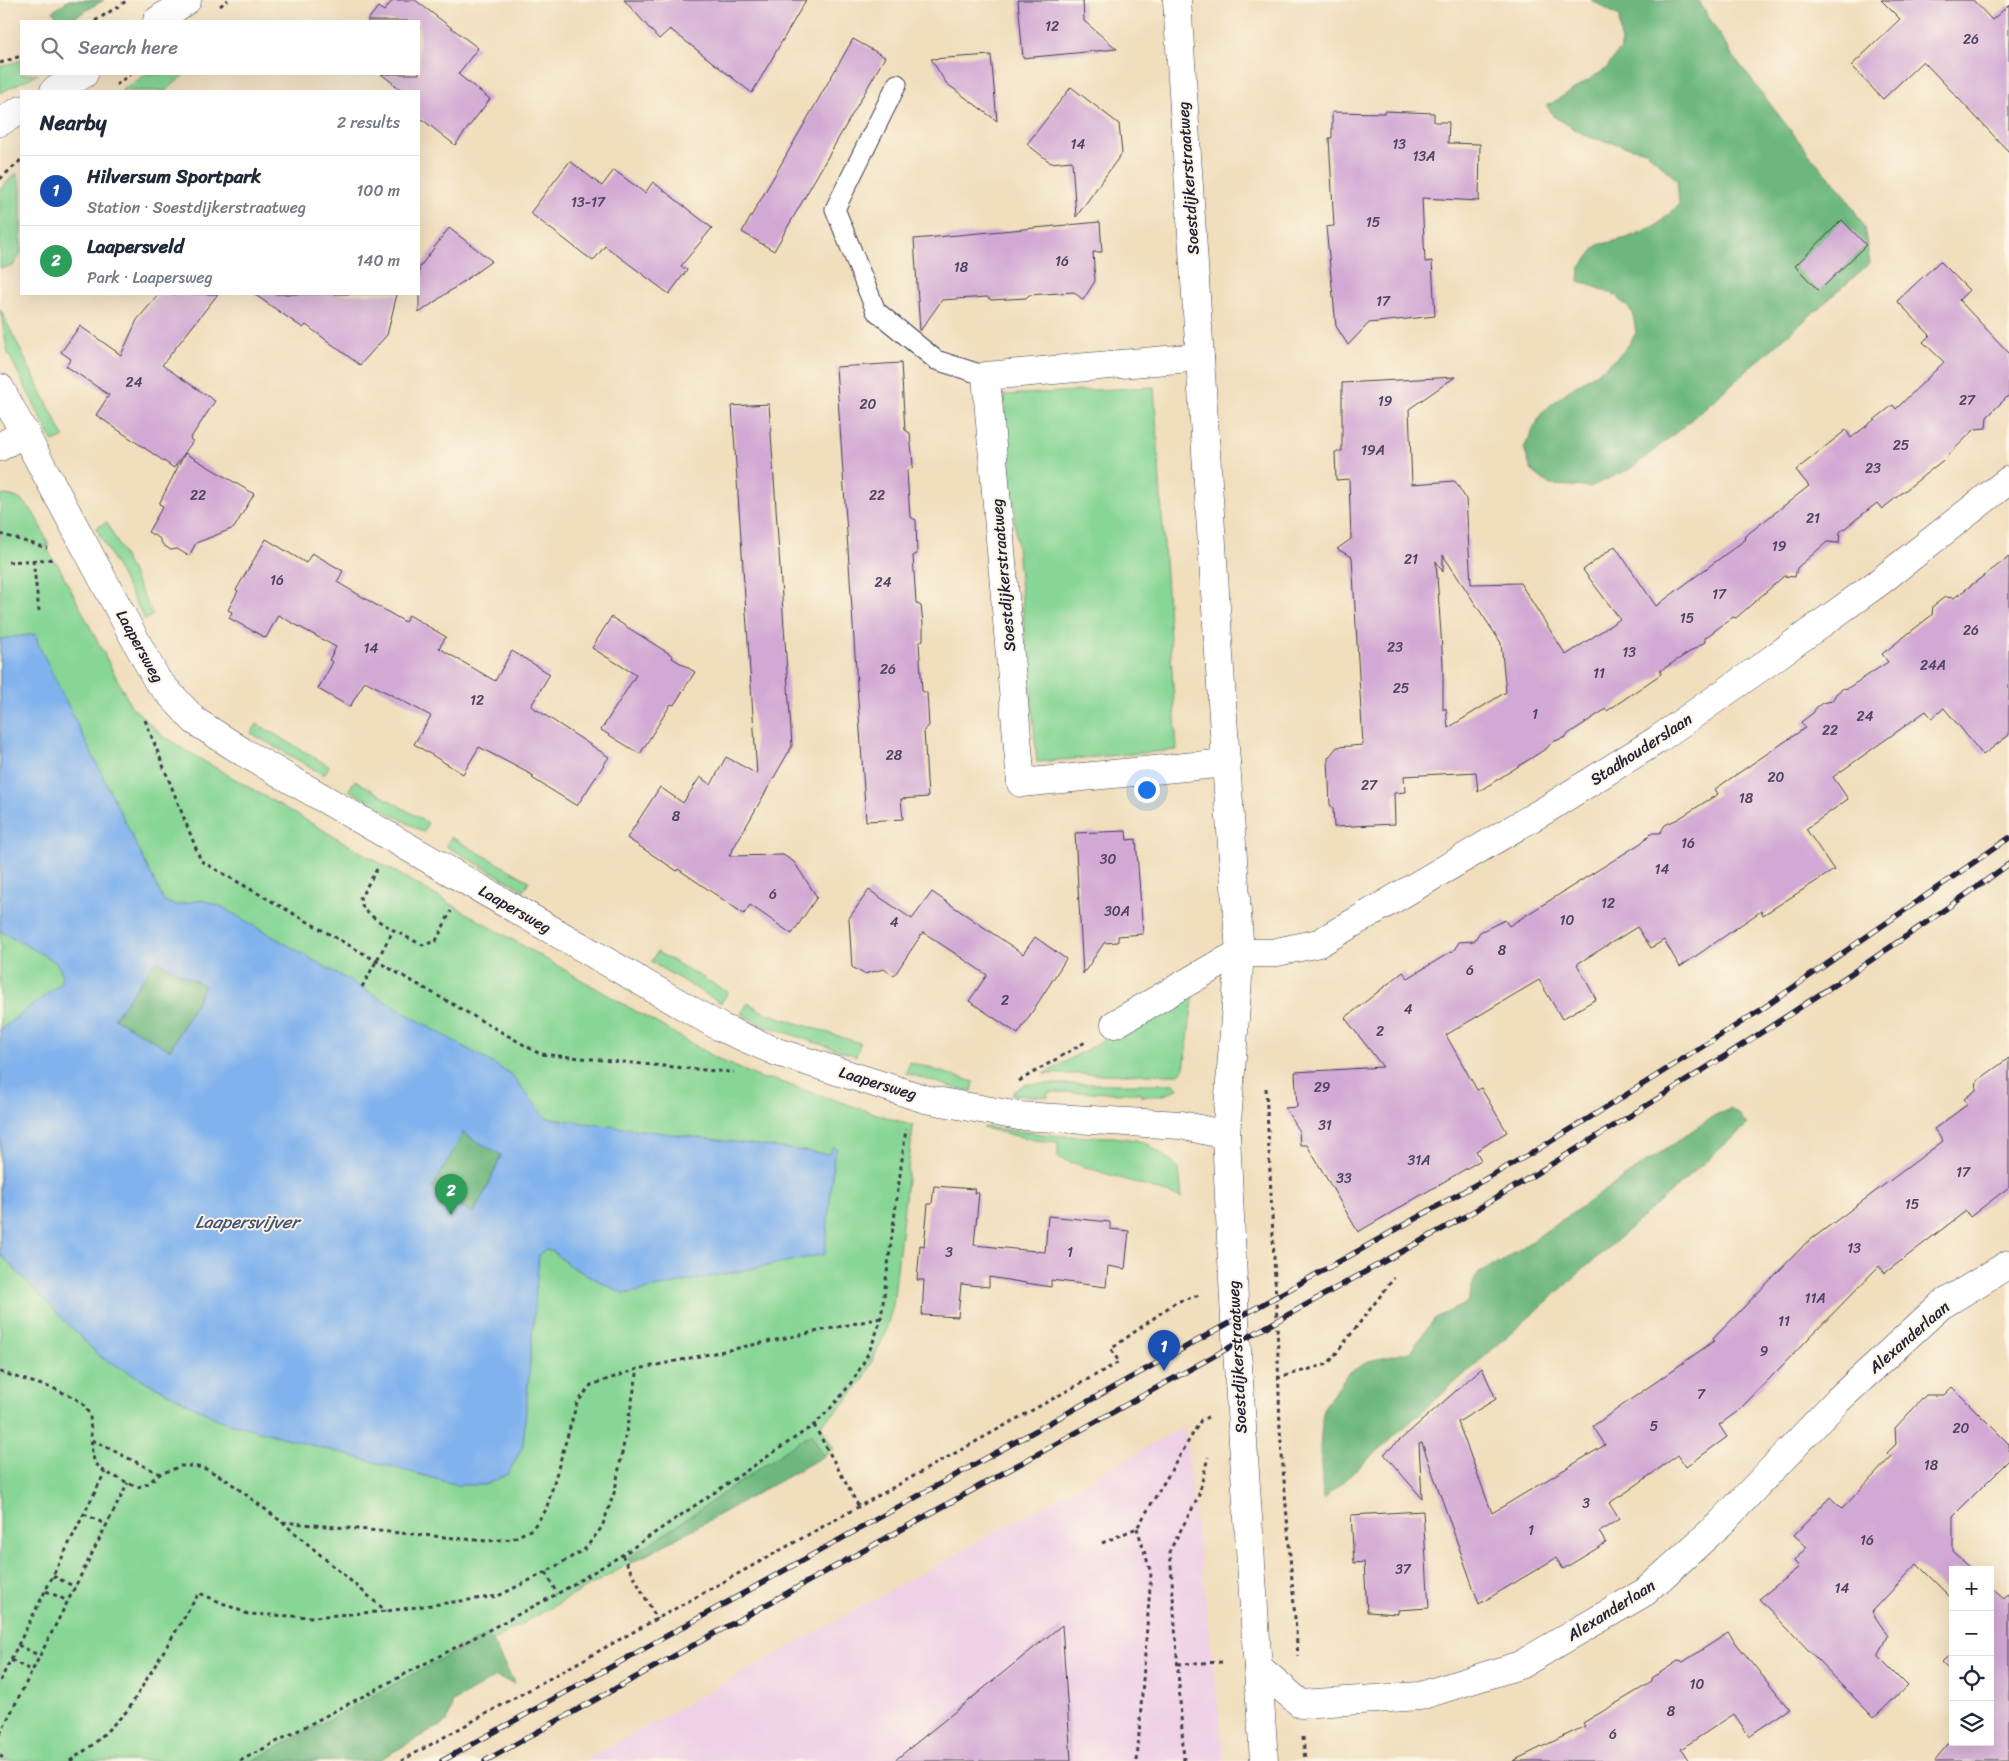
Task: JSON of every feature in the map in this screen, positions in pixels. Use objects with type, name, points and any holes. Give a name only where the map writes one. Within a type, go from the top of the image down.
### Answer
[{"type":"street","points":[[158,20],[187,0]]},
{"type":"street","name":"Soestdijkerstraatweg","points":[[1176,0],[1240,953],[1226,1135],[1240,1399],[1264,1761]]},
{"type":"street","points":[[56,90],[82,75]]},
{"type":"street","points":[[0,122],[20,111]]},
{"type":"street","points":[[986,376],[1200,357]]},
{"type":"street","name":"Soestdijkerstraatweg","points":[[986,376],[1021,783],[1226,762]]},
{"type":"street","name":"Laapersweg","points":[[0,388],[157,680],[195,721],[243,752],[720,1028],[777,1052],[926,1098],[971,1108],[1018,1116],[1181,1125],[1226,1135]]},
{"type":"street","points":[[0,447],[25,432]]},
{"type":"street","name":"Stadhouderslaan","points":[[1240,953],[1272,953],[1319,943],[1547,809],[1657,740],[1771,660],[1878,583],[2009,480]]},
{"type":"street","points":[[1115,1024],[1240,953]]},
{"type":"street","name":"Alexanderlaan","points":[[1301,1704],[1420,1696],[1520,1665],[1645,1592],[1721,1523],[1838,1400],[1940,1306],[2009,1264]]},
{"type":"street","points":[[1258,1668],[1301,1704]]},
{"type":"lane","points":[[897,84],[835,209],[876,311],[936,360],[986,376]]},
{"type":"path","points":[[97,20],[128,0]]},
{"type":"path","points":[[0,63],[20,56]]},
{"type":"path","points":[[0,179],[20,161]]},
{"type":"path","points":[[0,534],[52,549]]},
{"type":"path","points":[[8,562],[56,559]]},
{"type":"path","points":[[34,560],[39,611]]},
{"type":"path","points":[[145,719],[202,861],[540,1054],[715,1072],[742,1072]]},
{"type":"path","points":[[378,868],[360,898],[364,910],[394,929],[423,945],[436,941],[452,910]]},
{"type":"path","points":[[362,987],[394,929]]},
{"type":"path","points":[[1017,1082],[1115,1024]]},
{"type":"path","points":[[240,1761],[557,1594],[622,1555],[814,1425],[840,1400],[866,1359],[880,1318],[907,1126]]},
{"type":"path","points":[[1269,1138],[1280,1430],[1305,1761]]},
{"type":"path","points":[[1240,1399],[1278,1378],[1328,1364],[1394,1278]]},
{"type":"path","points":[[401,1761],[1119,1362],[1111,1349],[1176,1302],[1193,1297]]},
{"type":"path","points":[[282,1522],[487,1540],[512,1539],[532,1529],[546,1510],[577,1403],[592,1385],[638,1370],[880,1318]]},
{"type":"path","points":[[70,1761],[94,1744],[128,1710],[199,1593],[248,1614],[313,1617],[387,1611],[498,1596],[546,1572],[585,1549],[602,1528],[614,1490],[638,1370]]},
{"type":"path","points":[[0,1372],[55,1389],[75,1398],[86,1406],[90,1416],[92,1453],[95,1463],[105,1472],[138,1487],[147,1484],[160,1474],[181,1466],[206,1469],[224,1478],[282,1522],[387,1611]]},
{"type":"path","points":[[1102,1543],[1138,1528],[1200,1420]]},
{"type":"path","points":[[814,1425],[859,1507]]},
{"type":"path","points":[[92,1440],[160,1474]]},
{"type":"path","points":[[1184,1761],[1170,1550],[1198,1498],[1210,1450]]},
{"type":"path","points":[[0,1681],[105,1472]]},
{"type":"path","points":[[0,1734],[2,1726],[128,1484]]},
{"type":"path","points":[[84,1514],[107,1525]]},
{"type":"path","points":[[1137,1761],[1151,1573],[1138,1528]]},
{"type":"path","points":[[622,1555],[657,1618]]},
{"type":"path","points":[[546,1572],[557,1594]]},
{"type":"path","points":[[53,1576],[75,1587]]},
{"type":"path","points":[[46,1591],[68,1601]]},
{"type":"path","points":[[18,1645],[40,1656]]},
{"type":"path","points":[[11,1660],[32,1671]]},
{"type":"path","points":[[1178,1664],[1244,1661],[1258,1668]]},
{"type":"path","points":[[0,1755],[5,1761]]},
{"type":"shaded area","points":[[1184,1427],[1225,1761],[584,1761]]},
{"type":"green space","points":[[69,0],[104,0],[70,20],[58,20],[53,11]]},
{"type":"green space","points":[[1591,0],[1698,0],[1730,52],[1808,153],[1846,196],[1864,227],[1870,263],[1678,431],[1632,468],[1590,487],[1550,485],[1531,470],[1524,448],[1542,412],[1568,391],[1604,368],[1623,352],[1636,333],[1633,313],[1616,295],[1579,281],[1580,267],[1598,245],[1627,238],[1657,225],[1679,205],[1677,180],[1646,151],[1588,137],[1553,116],[1547,106],[1606,69],[1621,48],[1619,16]]},
{"type":"green space","points":[[20,60],[20,75],[36,75],[0,93],[0,67]]},
{"type":"green space","points":[[145,75],[184,75],[167,90],[123,90]]},
{"type":"green space","points":[[16,173],[20,183],[20,255],[13,266],[0,268],[0,189]]},
{"type":"green space","points":[[0,309],[64,437],[53,442],[8,353]]},
{"type":"green space","points":[[1154,387],[1177,750],[1037,762],[1003,395]]},
{"type":"green space","points":[[0,495],[20,499],[37,519],[49,546],[46,546],[55,563],[57,563],[131,706],[167,740],[169,739],[178,746],[720,1060],[763,1079],[771,1079],[913,1126],[893,1305],[884,1336],[863,1380],[843,1405],[820,1425],[834,1449],[493,1640],[484,1659],[457,1646],[441,1695],[350,1761],[0,1761]]},
{"type":"green space","points":[[107,522],[153,615],[145,620],[96,528]]},
{"type":"green space","points":[[257,724],[329,766],[324,775],[251,733]]},
{"type":"green space","points":[[355,780],[428,823],[423,832],[349,790]]},
{"type":"green space","points":[[451,837],[529,881],[524,890],[446,846]]},
{"type":"green space","points":[[657,952],[728,992],[721,1003],[651,962]]},
{"type":"green space","points":[[156,961],[205,985],[170,1050],[114,1018]]},
{"type":"green space","points":[[1194,992],[1184,1069],[1179,1074],[1044,1074],[1138,1020]]},
{"type":"green space","points":[[748,1003],[763,1012],[860,1043],[856,1056],[757,1023],[741,1014]]},
{"type":"green space","points":[[910,1062],[974,1082],[972,1091],[955,1088],[906,1073]]},
{"type":"green space","points":[[1026,1084],[1175,1084],[1178,1088],[1169,1093],[1156,1096],[1141,1096],[1140,1093],[1048,1092],[1048,1097],[1012,1095],[1013,1092]]},
{"type":"green space","points":[[1730,1109],[1740,1115],[1747,1125],[1323,1499],[1320,1448],[1323,1409],[1347,1374],[1369,1361],[1410,1352],[1435,1318],[1467,1303],[1476,1276],[1480,1272],[1501,1262],[1715,1115]]},
{"type":"green space","points":[[984,1127],[1060,1136],[1113,1137],[1136,1140],[1149,1145],[1179,1169],[1182,1198],[1058,1158],[1058,1142],[1034,1140]]},
{"type":"green space","points":[[463,1132],[501,1155],[474,1213],[432,1189]]},
{"type":"green space","points":[[811,1433],[824,1456],[632,1563],[628,1557]]},
{"type":"green space","points":[[488,1634],[515,1684],[496,1677],[453,1702],[447,1722],[377,1761],[252,1761]]},
{"type":"water","name":"Laapersvijver","points":[[36,634],[38,644],[164,901],[175,905],[202,900],[220,906],[511,1074],[546,1118],[828,1154],[833,1147],[837,1149],[834,1156],[825,1254],[624,1294],[570,1266],[552,1251],[545,1250],[539,1255],[523,1446],[508,1474],[485,1485],[458,1485],[219,1420],[100,1357],[0,1254],[0,1030],[60,984],[62,974],[54,961],[0,931],[0,639]],"holes":[[[156,961],[205,986],[170,1050],[114,1018]],[[463,1133],[501,1155],[474,1213],[432,1189]]]},
{"type":"building","points":[[393,0],[415,0],[478,48],[458,74],[490,99],[455,145],[420,118],[420,90],[402,90],[382,75],[420,75],[420,20],[368,20],[378,7],[384,11]]},
{"type":"building","points":[[624,0],[806,0],[752,93],[670,29],[659,39]]},
{"type":"building","points":[[1018,0],[1083,0],[1084,21],[1117,49],[1023,58]]},
{"type":"building","points":[[1881,0],[1973,0],[1992,20],[2009,5],[2009,152],[1923,61],[1883,99],[1851,66],[1900,19]]},
{"type":"building","points":[[853,39],[885,57],[774,251],[742,232]]},
{"type":"building","points":[[991,55],[997,121],[946,83],[931,59]]},
{"type":"building","points":[[1071,87],[1119,124],[1122,153],[1076,217],[1072,161],[1051,163],[1027,144]]},
{"type":"building","points":[[1384,111],[1434,113],[1434,122],[1449,122],[1448,143],[1480,144],[1479,201],[1422,198],[1425,262],[1432,261],[1435,316],[1369,323],[1348,345],[1336,326],[1326,227],[1334,226],[1329,138],[1332,138],[1332,112],[1384,113]]},
{"type":"building","points":[[570,161],[602,186],[614,170],[645,193],[653,182],[712,228],[681,266],[687,270],[669,294],[605,246],[593,261],[530,213]]},
{"type":"building","points":[[1842,220],[1866,245],[1819,291],[1795,266]]},
{"type":"building","points":[[1100,222],[1102,252],[1093,252],[1095,281],[1083,300],[1074,292],[1029,295],[1026,298],[991,300],[987,297],[942,300],[920,331],[914,239]]},
{"type":"building","points":[[449,228],[492,261],[419,313],[420,267]]},
{"type":"building","points":[[1940,261],[1969,290],[1959,300],[2009,353],[2009,395],[1987,417],[1986,428],[1975,429],[1942,461],[1882,509],[1877,503],[1840,532],[1839,543],[1827,542],[1797,568],[1795,577],[1784,576],[1736,618],[1733,617],[1705,638],[1705,642],[1660,671],[1661,674],[1566,737],[1552,742],[1547,748],[1478,792],[1476,772],[1404,776],[1405,792],[1394,793],[1395,824],[1334,827],[1333,808],[1330,805],[1328,758],[1337,747],[1363,745],[1352,557],[1337,549],[1351,539],[1349,479],[1336,480],[1335,452],[1342,451],[1342,383],[1455,377],[1409,409],[1412,484],[1455,481],[1466,499],[1471,584],[1520,583],[1566,655],[1620,619],[1583,570],[1615,546],[1656,606],[1746,539],[1744,537],[1809,486],[1796,470],[1846,430],[1851,438],[1893,405],[1896,409],[1944,362],[1923,342],[1930,335],[1897,301]],"holes":[[[1443,555],[1501,643],[1506,692],[1448,728],[1446,708],[1443,710],[1443,664],[1436,561],[1443,572]]]},
{"type":"building","points":[[158,295],[217,295],[162,365],[215,401],[190,439],[193,441],[174,468],[96,415],[109,395],[66,366],[71,359],[61,352],[80,326],[121,355],[137,320]]},
{"type":"building","points":[[255,295],[397,295],[387,335],[360,365],[306,325],[303,328]]},
{"type":"building","points":[[901,363],[905,430],[910,433],[913,467],[907,471],[910,517],[916,520],[917,554],[913,556],[916,603],[921,606],[923,623],[923,640],[919,643],[922,691],[927,693],[929,726],[924,730],[928,797],[901,799],[903,819],[866,821],[836,367]]},
{"type":"building","points":[[769,404],[792,746],[729,856],[783,855],[794,862],[817,897],[792,934],[750,905],[744,914],[678,869],[677,871],[627,838],[660,787],[683,803],[700,777],[711,785],[726,757],[757,774],[732,406]]},
{"type":"building","points":[[185,453],[254,494],[234,528],[196,543],[189,556],[177,549],[171,550],[163,545],[159,538],[148,532],[163,506],[159,504]]},
{"type":"building","points":[[266,539],[306,563],[312,553],[343,571],[337,582],[405,622],[409,615],[446,637],[439,648],[495,681],[512,651],[550,674],[531,706],[609,757],[577,806],[532,778],[534,776],[479,747],[463,774],[414,744],[431,716],[365,681],[350,707],[318,689],[333,662],[329,660],[336,647],[278,615],[266,638],[229,618],[232,612],[228,610],[238,591],[236,590]]},
{"type":"building","points":[[2009,557],[2009,735],[1983,755],[1944,708],[1932,718],[1926,711],[1833,777],[1848,799],[1806,829],[1834,870],[1763,915],[1761,911],[1680,967],[1664,940],[1651,948],[1637,927],[1577,964],[1596,999],[1562,1019],[1539,980],[1446,1035],[1477,1090],[1481,1088],[1507,1132],[1476,1151],[1481,1160],[1358,1232],[1307,1145],[1300,1145],[1299,1130],[1285,1108],[1297,1107],[1295,1072],[1383,1067],[1345,1018],[1403,972],[1408,978],[1454,950],[1459,942],[1474,941],[1480,932],[1505,920],[1509,926],[1641,843],[1651,833],[1660,833],[1665,825],[1718,794],[1715,789],[1805,728],[1801,722],[1822,703],[1832,701],[1842,689],[1848,688],[1888,662],[1882,654],[1932,615],[1933,606],[1945,597],[1954,598]]},
{"type":"building","points":[[611,617],[695,672],[674,705],[671,704],[640,754],[601,730],[636,675],[592,648]]},
{"type":"building","points":[[1126,831],[1127,840],[1136,839],[1143,934],[1118,936],[1118,942],[1104,943],[1083,974],[1075,833]]},
{"type":"building","points":[[869,890],[912,919],[932,892],[1023,954],[1035,937],[1066,959],[1018,1034],[969,1001],[987,975],[923,932],[894,976],[884,969],[864,974],[852,967],[849,918]]},
{"type":"building","points":[[2009,1058],[2009,1187],[1970,1217],[1966,1211],[1885,1273],[1879,1266],[1738,1411],[1719,1425],[1727,1437],[1686,1467],[1678,1455],[1609,1503],[1619,1519],[1599,1532],[1606,1543],[1563,1569],[1556,1558],[1479,1604],[1422,1443],[1419,1444],[1422,1498],[1384,1454],[1482,1368],[1496,1399],[1458,1422],[1492,1513],[1605,1445],[1593,1426],[1714,1341],[1713,1339],[1805,1244],[1943,1141],[1934,1129],[1968,1104],[1964,1099],[1976,1090],[1977,1081]]},
{"type":"building","points":[[934,1186],[975,1189],[974,1193],[979,1193],[974,1245],[1045,1252],[1048,1216],[1110,1222],[1110,1229],[1129,1231],[1125,1269],[1108,1266],[1106,1287],[1051,1280],[1051,1287],[989,1277],[989,1287],[961,1284],[958,1317],[922,1315],[924,1280],[917,1280],[920,1245],[924,1246],[928,1204],[932,1204]]},
{"type":"building","points":[[1952,1387],[2009,1444],[2009,1460],[1953,1516],[1953,1552],[1969,1566],[1949,1566],[1949,1596],[1917,1564],[1872,1612],[1888,1636],[1878,1657],[1907,1686],[1874,1718],[1759,1599],[1799,1567],[1794,1561],[1807,1547],[1794,1535],[1830,1497],[1842,1509],[1891,1457],[1887,1453],[1896,1444],[1895,1428],[1926,1395],[1944,1395]]},
{"type":"building","points":[[1423,1511],[1429,1608],[1398,1610],[1398,1614],[1367,1612],[1364,1562],[1354,1563],[1351,1515]]},
{"type":"building","points":[[1994,1589],[2004,1598],[2009,1592],[2009,1761],[1934,1761],[1949,1743],[1949,1746],[1994,1746]]},
{"type":"building","points":[[1062,1625],[1071,1761],[894,1761]]},
{"type":"building","points":[[1728,1633],[1789,1709],[1749,1736],[1734,1714],[1681,1749],[1689,1761],[1513,1761],[1585,1726],[1583,1723],[1652,1682],[1652,1678],[1678,1661],[1683,1662]]},
{"type":"building","points":[[1949,1656],[1949,1670],[1942,1663]]},
{"type":"railway","points":[[442,1761],[1535,1151],[1759,1011],[2009,838]]},
{"type":"railway","points":[[485,1761],[1464,1217],[1672,1090],[1808,1002],[2009,864]]},
{"type":"place","name":"Laapersveld","points":[[451,1215]]},
{"type":"place","name":"Hilversum Sportpark","points":[[1164,1371]]}]
